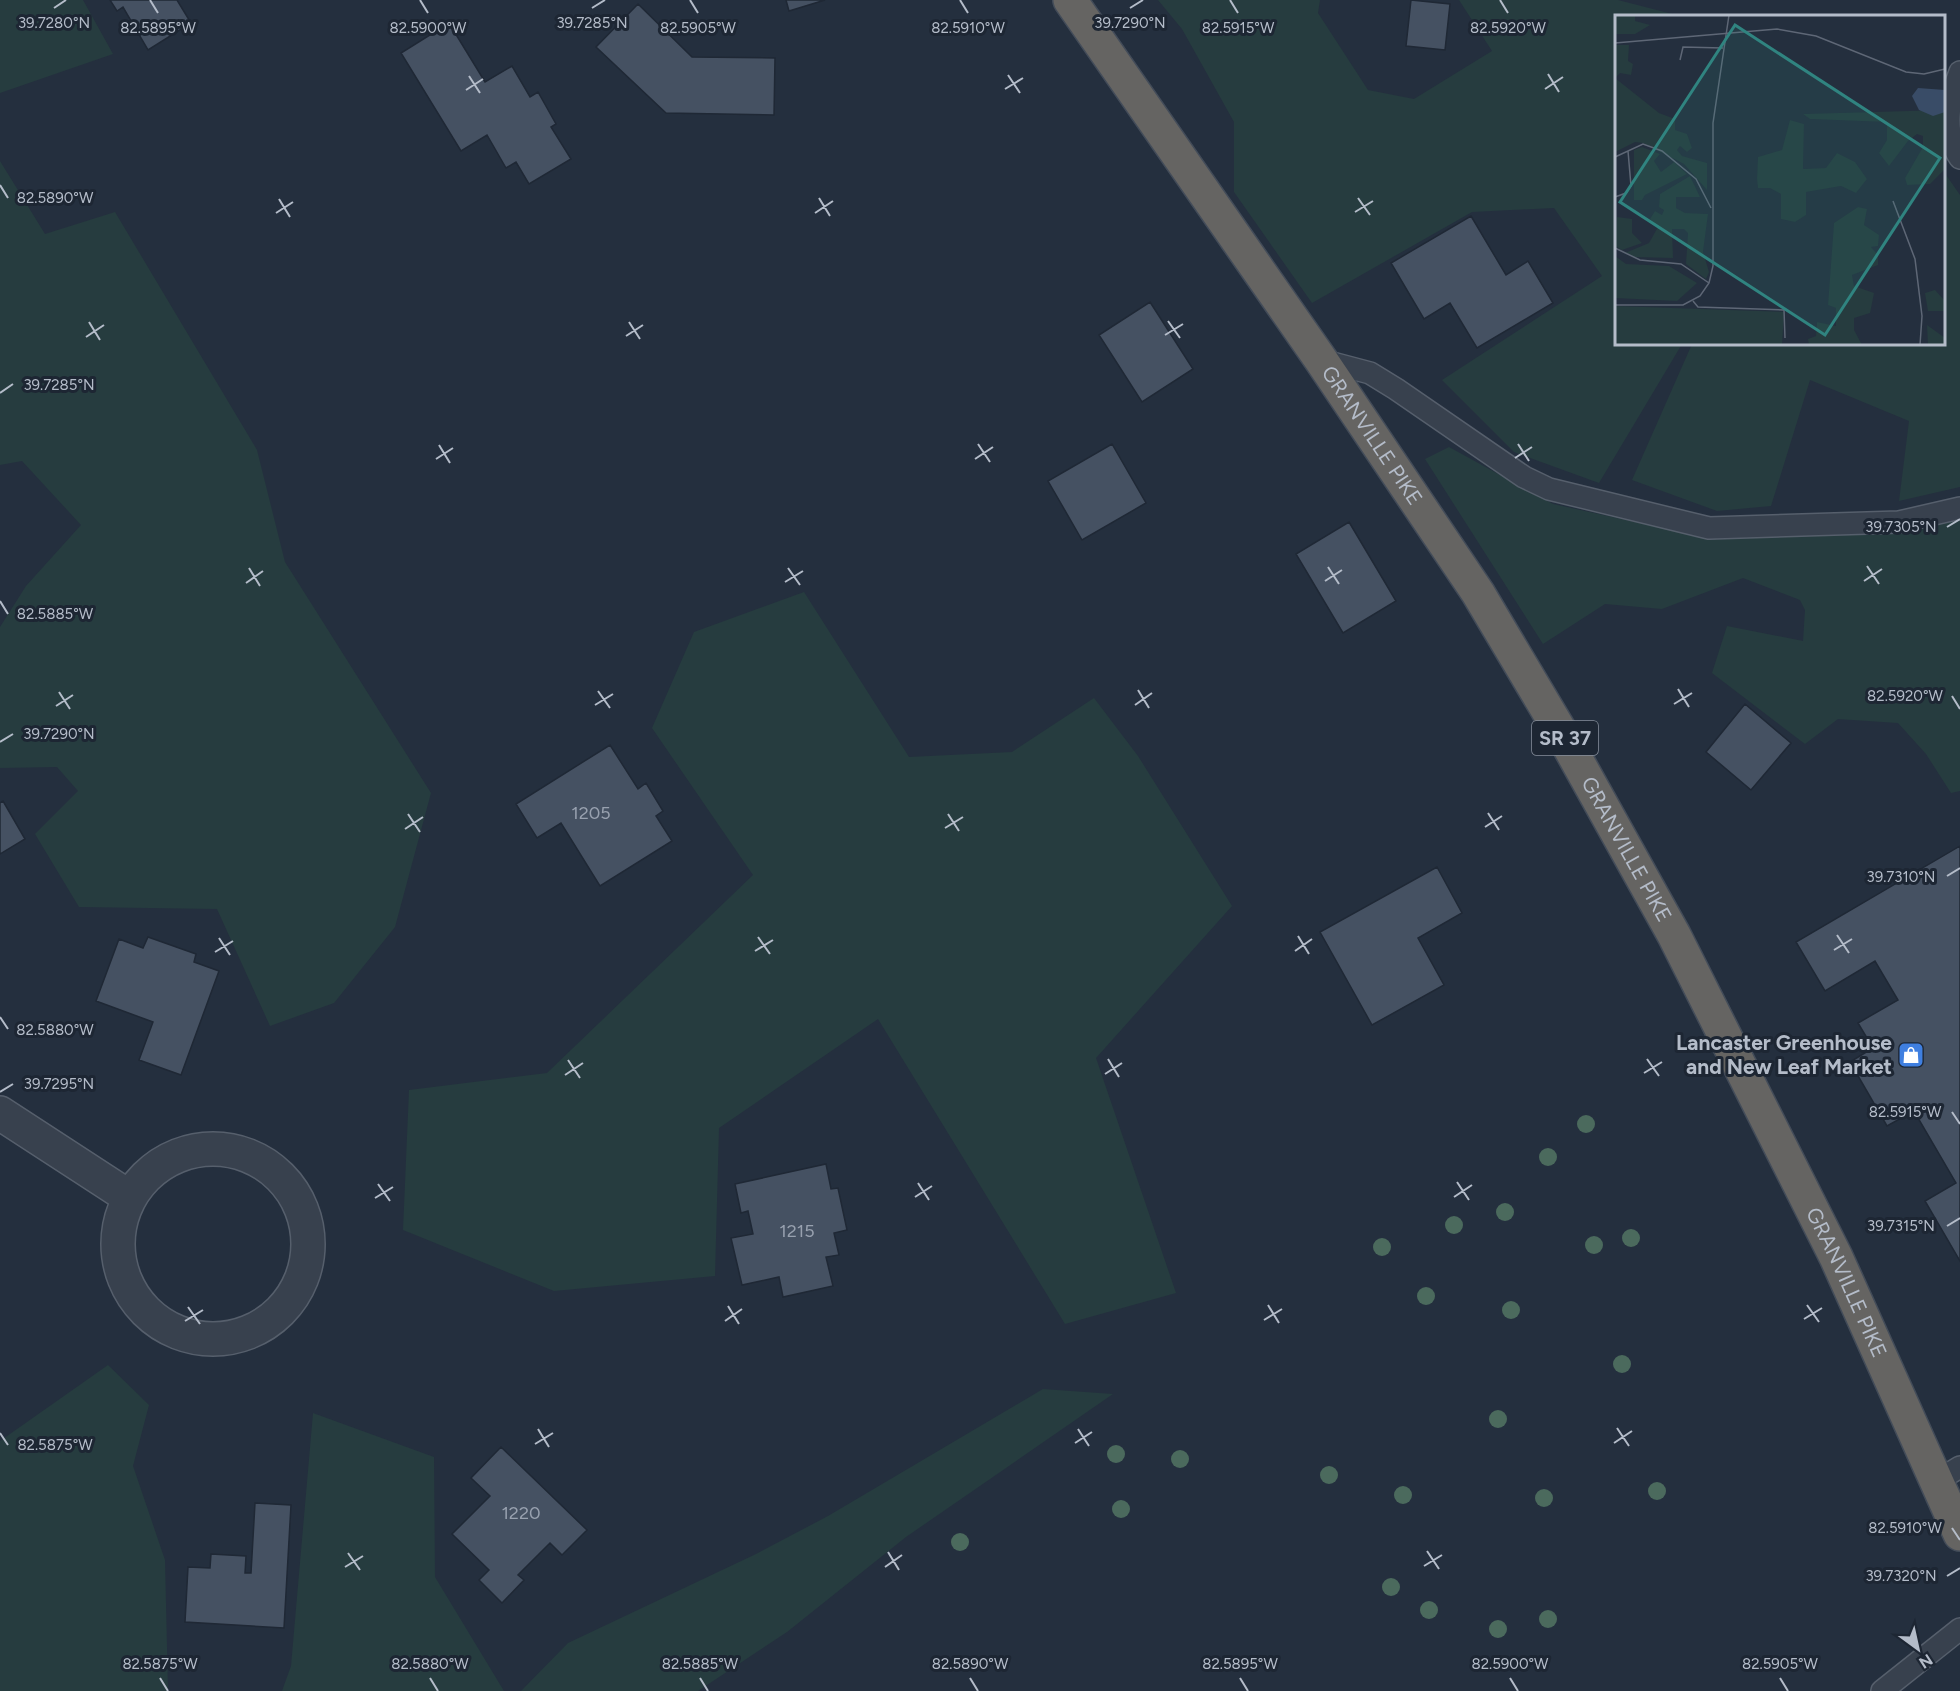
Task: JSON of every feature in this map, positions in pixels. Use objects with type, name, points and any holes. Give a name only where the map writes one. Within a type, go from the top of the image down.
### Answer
[{"type":"highway","name":"GRANVILLE PIKE","points":[[1070,0],[1321,360],[1478,593],[1566,741],[1663,916],[1948,1474],[1960,1534]]},
{"type":"street","points":[[0,1113],[129,1197]]},
{"type":"street","points":[[224,1148],[260,1160],[288,1184],[305,1217],[308,1255],[297,1290],[278,1317],[239,1336],[202,1339],[165,1327],[137,1303],[120,1270],[117,1233],[129,1197],[153,1168],[187,1151],[224,1148]]},
{"type":"lane","points":[[1960,72],[1954,87],[1947,123],[1960,158]]},
{"type":"lane","points":[[1321,360],[1370,373],[1524,477],[1549,489],[1709,528],[1899,522],[1960,508]]},
{"type":"lane","points":[[1882,1691],[1960,1629]]},
{"type":"green space","points":[[0,0],[83,0],[113,54],[0,93]]},
{"type":"green space","points":[[1158,0],[1320,0],[1318,13],[1368,90],[1414,99],[1492,51],[1459,0],[1618,0],[1676,15],[1615,15],[1615,345],[1681,345],[1599,483],[1514,452],[1442,380],[1602,276],[1554,208],[1472,212],[1312,303],[1234,192],[1234,122],[1182,29]]},
{"type":"green space","points":[[0,161],[45,234],[115,212],[257,450],[285,562],[431,793],[395,927],[334,1003],[270,1026],[217,909],[79,907],[35,834],[78,791],[57,767],[0,768],[0,627],[26,586],[81,525],[22,461],[0,465]]},
{"type":"green space","points":[[1945,173],[1960,195],[1960,487],[1899,501],[1909,421],[1810,380],[1771,506],[1717,511],[1632,480],[1692,345],[1945,345]]},
{"type":"green space","points":[[1449,447],[1553,504],[1699,536],[1843,535],[1960,516],[1960,791],[1951,793],[1926,754],[1898,723],[1838,719],[1805,744],[1712,673],[1727,626],[1803,641],[1805,610],[1800,600],[1743,578],[1662,609],[1605,604],[1543,644],[1425,459]]},
{"type":"green space","points":[[804,592],[909,757],[1012,752],[1094,698],[1138,756],[1232,906],[1096,1058],[1176,1293],[1065,1324],[878,1019],[719,1128],[715,1276],[554,1291],[403,1230],[409,1090],[547,1073],[753,875],[652,728],[694,632]]},
{"type":"green space","points":[[108,1365],[149,1405],[133,1466],[165,1560],[168,1691],[0,1691],[0,1441]]},
{"type":"green space","points":[[1043,1389],[1113,1394],[906,1537],[787,1632],[698,1691],[521,1691],[568,1643],[756,1554],[828,1516]]},
{"type":"green space","points":[[313,1413],[434,1457],[435,1577],[504,1691],[282,1691],[291,1666]]},
{"type":"building","points":[[110,0],[177,0],[191,23],[148,50],[123,7],[117,11]]},
{"type":"building","points":[[786,0],[825,0],[789,11]]},
{"type":"building","points":[[1411,0],[1450,4],[1445,50],[1406,46]]},
{"type":"building","points":[[638,4],[692,57],[775,58],[774,115],[666,113],[596,47]]},
{"type":"building","points":[[449,23],[485,82],[512,66],[530,97],[538,92],[556,124],[551,127],[571,159],[529,184],[516,162],[506,168],[487,135],[461,151],[401,53]]},
{"type":"building","points":[[1471,216],[1506,275],[1528,261],[1553,303],[1477,348],[1450,303],[1424,319],[1391,263]]},
{"type":"building","points":[[1150,302],[1193,369],[1142,402],[1099,335]]},
{"type":"building","points":[[1112,444],[1146,503],[1082,540],[1048,481]]},
{"type":"building","points":[[1349,522],[1396,601],[1343,633],[1296,554]]},
{"type":"building","points":[[1745,704],[1791,743],[1751,790],[1706,752]]},
{"type":"building","points":[[610,745],[638,789],[646,783],[663,811],[656,816],[672,841],[600,886],[561,823],[537,838],[516,804]]},
{"type":"building","points":[[3,801],[25,839],[0,854],[0,803]]},
{"type":"building","name":"Lancaster Greenhouse and New Leaf Market","points":[[1960,846],[1960,1261],[1925,1201],[1956,1183],[1914,1111],[1887,1126],[1850,1062],[1873,1048],[1858,1023],[1898,1000],[1875,961],[1825,991],[1796,942]]},
{"type":"building","points":[[1437,867],[1462,913],[1418,938],[1444,985],[1372,1025],[1320,932]]},
{"type":"building","points":[[148,937],[196,954],[194,962],[219,971],[181,1075],[139,1060],[153,1022],[96,1001],[119,939],[143,948]]},
{"type":"building","points":[[826,1164],[831,1189],[838,1188],[847,1230],[834,1233],[839,1255],[826,1257],[833,1286],[783,1297],[779,1277],[742,1285],[731,1238],[753,1234],[748,1211],[741,1213],[735,1184]]},
{"type":"building","points":[[501,1447],[587,1530],[562,1555],[550,1543],[518,1575],[524,1580],[502,1603],[479,1580],[489,1570],[452,1534],[490,1496],[471,1478]]},
{"type":"building","points":[[255,1503],[291,1505],[284,1628],[185,1622],[188,1567],[210,1568],[211,1554],[246,1556],[245,1573],[251,1573]]},
{"type":"place","name":"Lancaster Greenhouse and New Leaf Market","points":[[1911,1055]]}]
